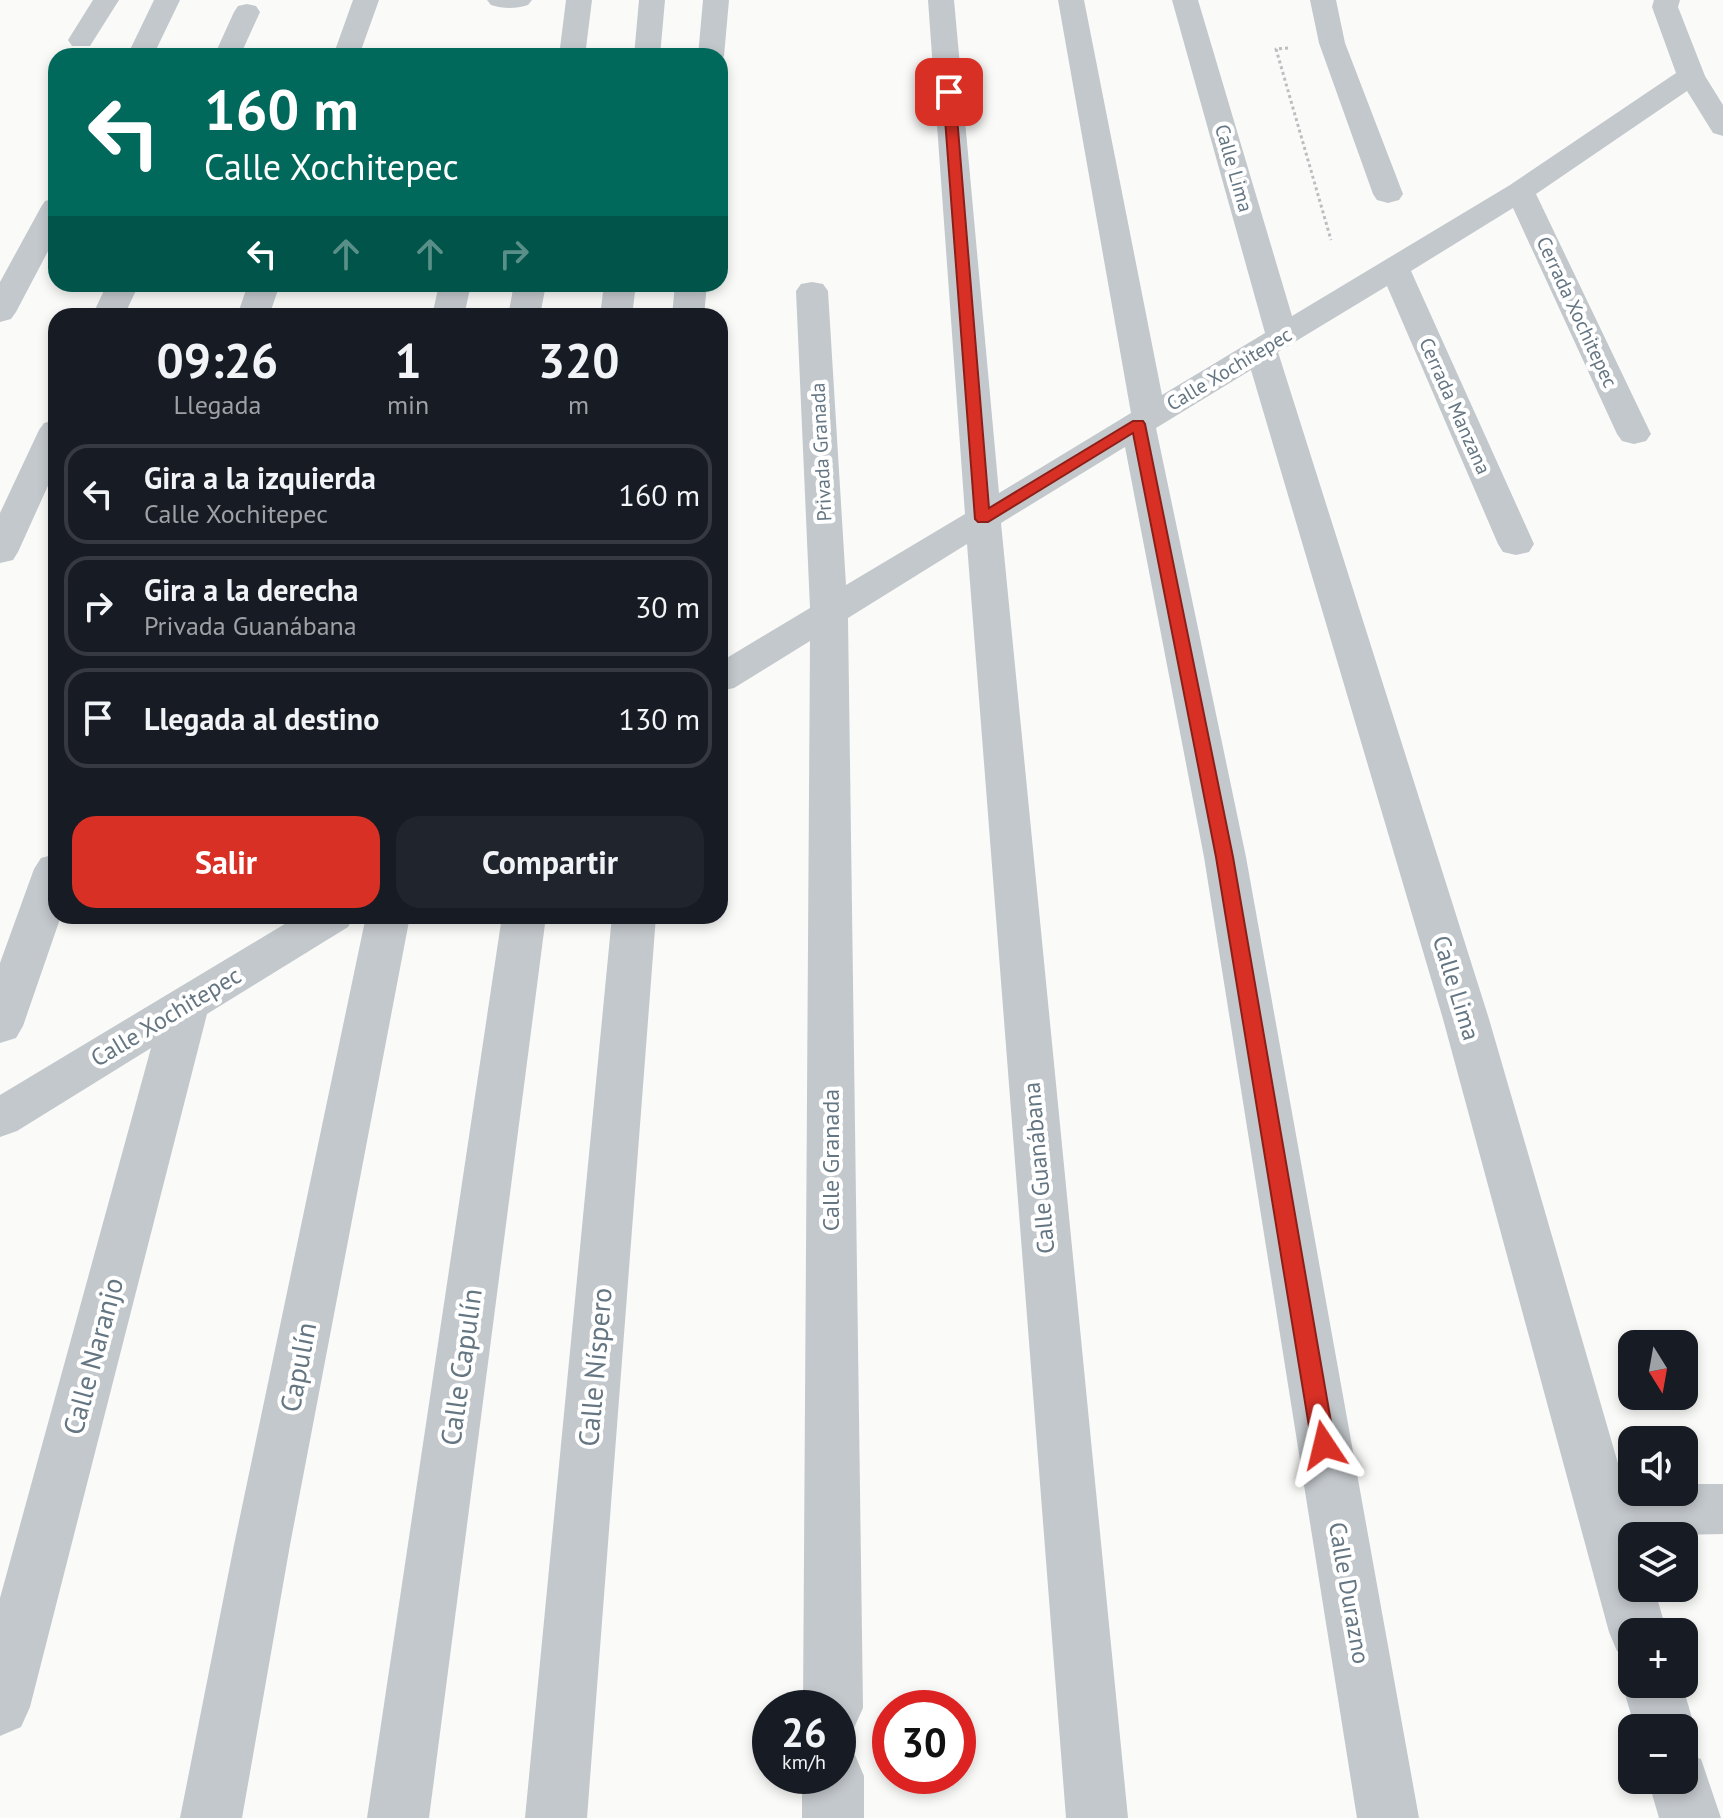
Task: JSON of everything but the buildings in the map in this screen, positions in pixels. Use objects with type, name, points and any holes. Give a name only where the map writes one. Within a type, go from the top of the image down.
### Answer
[{"type":"street","points":[[81,40],[106,0]]},
{"type":"street","points":[[143,48],[167,0]]},
{"type":"street","points":[[349,48],[366,0]]},
{"type":"street","points":[[500,0],[519,0]]},
{"type":"street","points":[[573,48],[579,0]]},
{"type":"street","points":[[648,48],[652,0]]},
{"type":"street","points":[[712,48],[716,0]]},
{"type":"street","name":"Calle Guanábana","points":[[941,0],[983,519],[1097,1818]]},
{"type":"street","name":"Calle Durazno","points":[[1071,0],[1119,259],[1143,421],[1225,857],[1388,1818]]},
{"type":"street","name":"Calle Lima","points":[[1185,0],[1271,343],[1466,1019],[1634,1618]]},
{"type":"street","points":[[1323,0],[1332,43],[1388,194]]},
{"type":"street","points":[[1667,0],[1665,7],[1691,76],[1723,127]]},
{"type":"street","points":[[231,48],[247,12]]},
{"type":"street","name":"Calle Xochitepec","points":[[728,674],[1520,191],[1691,76]]},
{"type":"street","name":"Cerrada Xochitepec","points":[[1520,191],[1634,434]]},
{"type":"street","points":[[0,312],[48,222]]},
{"type":"street","name":"Cerrada Manzana","points":[[1394,267],[1516,544]]},
{"type":"street","name":"Privada Granada","points":[[812,291],[829,612]]},
{"type":"street","points":[[0,552],[48,447]]},
{"type":"street","name":"Calle Granada","points":[[829,612],[833,1690]]},
{"type":"street","points":[[0,1026],[48,891]]},
{"type":"street","name":"Calle Xochitepec","points":[[0,1118],[316,924]]},
{"type":"street","name":"Capulín","points":[[211,1818],[265,1530],[386,924]]},
{"type":"street","name":"Calle Capulín","points":[[398,1818],[523,924]]},
{"type":"street","name":"Calle Níspero","points":[[556,1818],[633,924]]},
{"type":"street","name":"Calle Naranjo","points":[[0,1707],[186,1005]]},
{"type":"street","points":[[1603,1509],[1723,1509]]},
{"type":"street","points":[[833,1794],[833,1818]]},
{"type":"street","points":[[1683,1794],[1690,1818]]},
{"type":"path","points":[[1331,240],[1276,49],[1332,43]]},
{"type":"route","points":[[949,92],[983,519],[1138,424],[1225,857],[1324,1445]]}]
